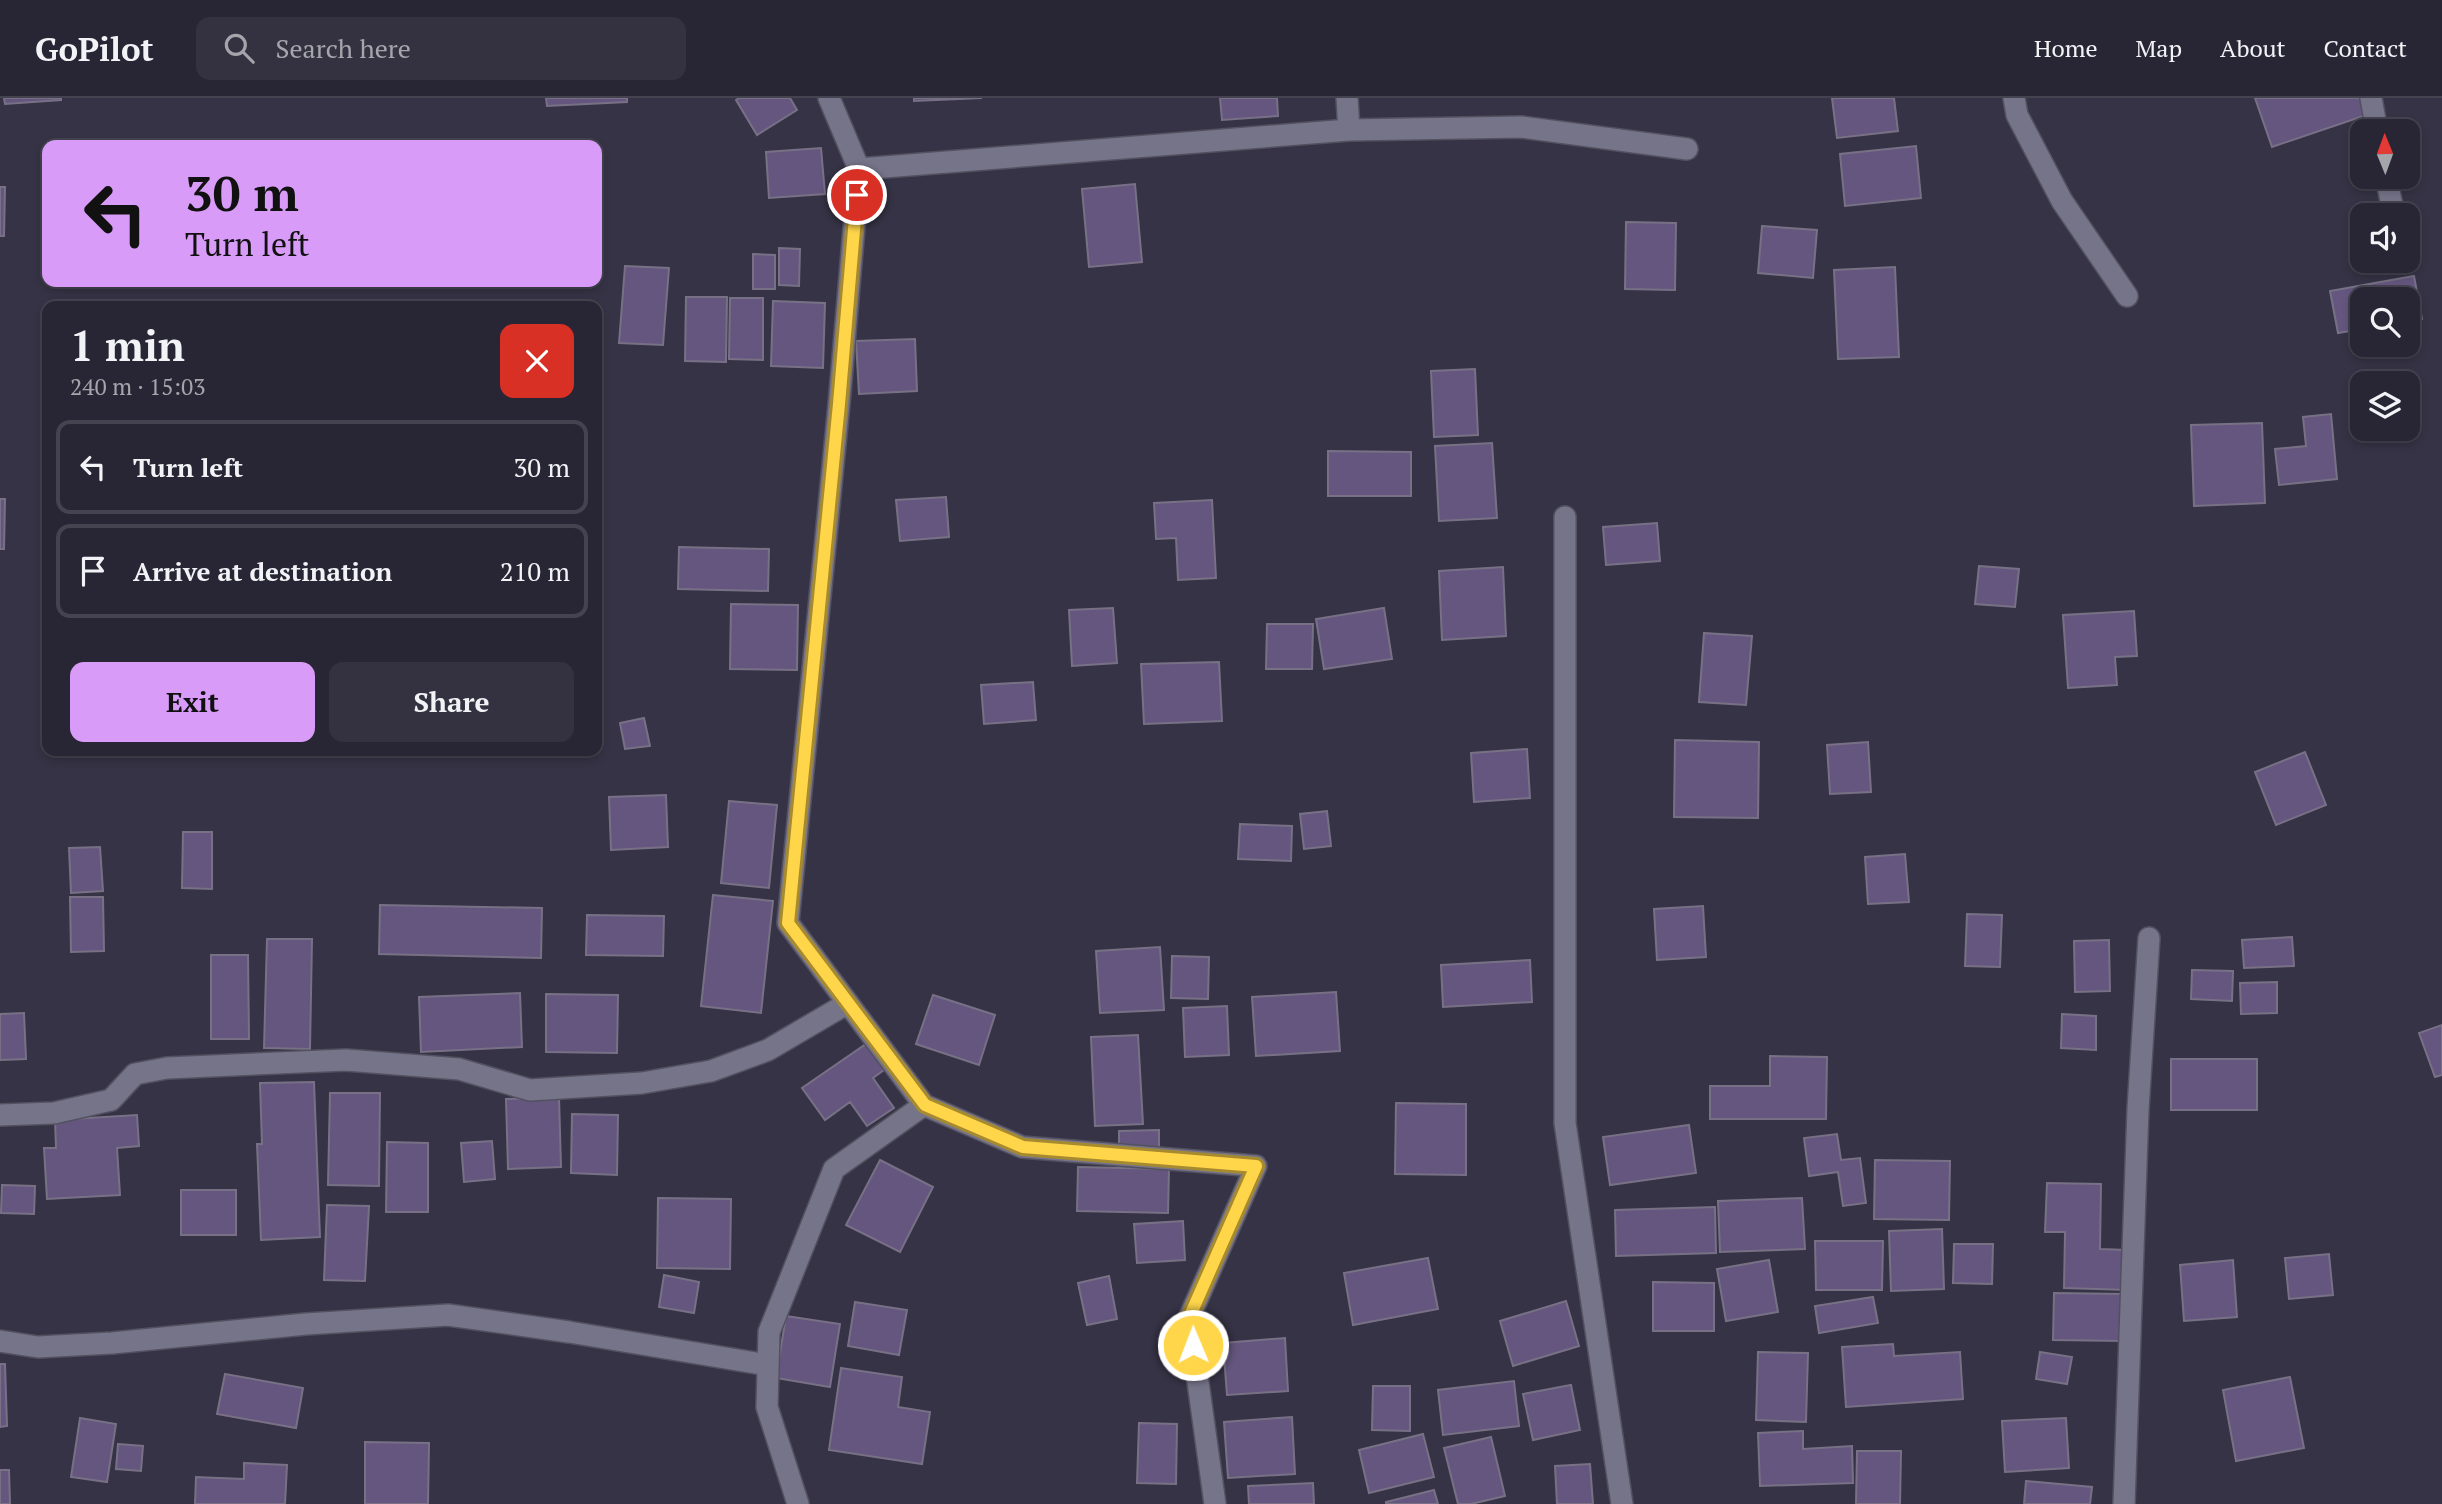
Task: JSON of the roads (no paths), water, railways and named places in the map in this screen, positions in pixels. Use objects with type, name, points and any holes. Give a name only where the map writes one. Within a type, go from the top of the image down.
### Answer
[{"type":"street","points":[[829,98],[859,169],[839,404],[788,923],[925,1105],[1023,1147],[1256,1166],[1189,1318],[1214,1504]]},
{"type":"street","points":[[1347,98],[1349,130]]},
{"type":"street","points":[[2014,98],[2017,115],[2062,201],[2127,296]]},
{"type":"street","points":[[2371,98],[2375,119]]},
{"type":"street","points":[[859,169],[1349,130],[1521,127],[1687,149]]},
{"type":"street","points":[[1565,517],[1565,1123],[1622,1504]]},
{"type":"street","points":[[2124,1504],[2138,1109],[2149,938]]},
{"type":"street","points":[[0,1115],[54,1113],[111,1100],[135,1074],[180,1068],[346,1060],[459,1069],[530,1090],[642,1083],[711,1071],[768,1050],[848,1003]]},
{"type":"street","points":[[797,1504],[767,1407],[769,1332],[834,1169],[925,1105]]},
{"type":"street","points":[[0,1341],[38,1347],[112,1343],[306,1324],[448,1315],[569,1332],[768,1366]]}]
